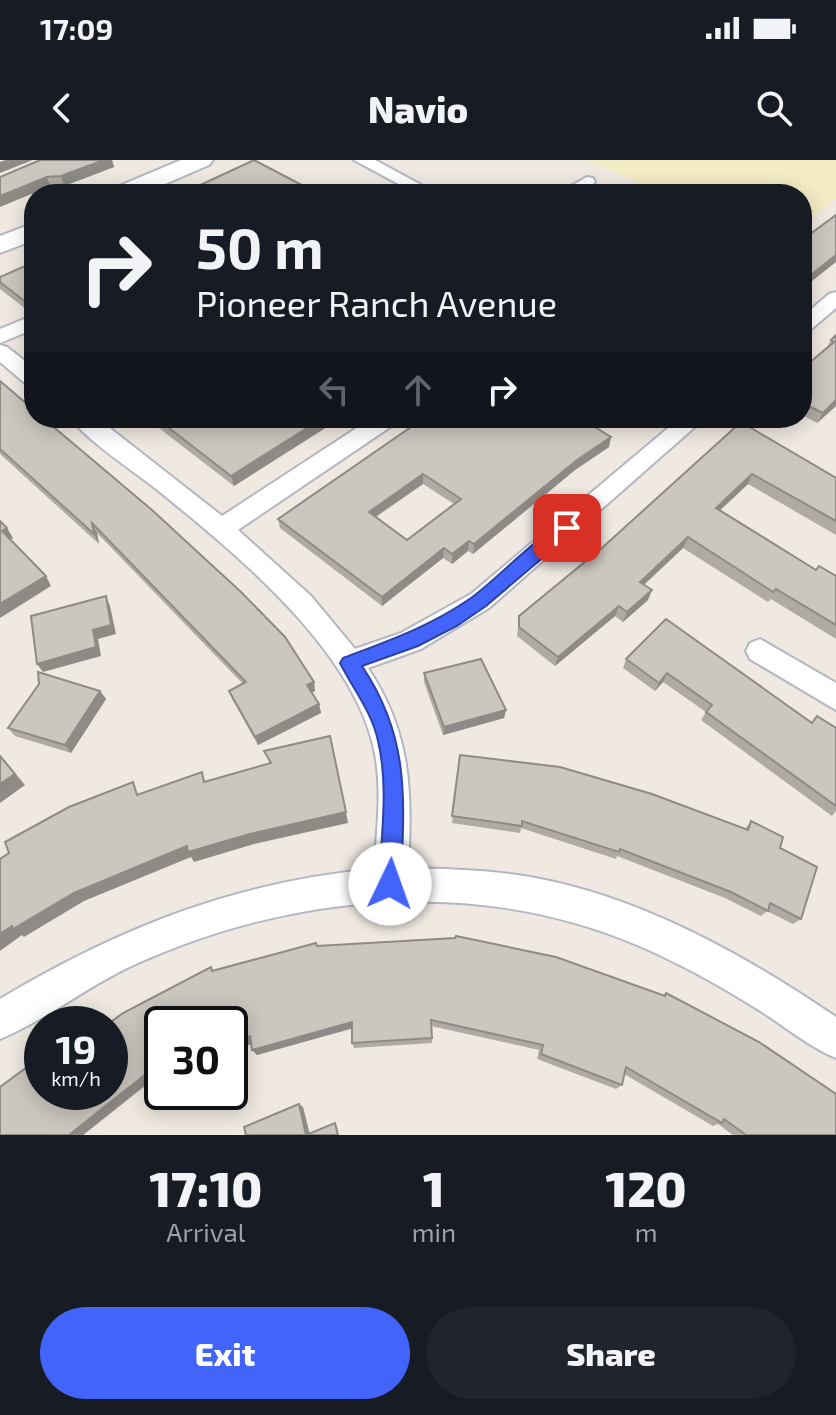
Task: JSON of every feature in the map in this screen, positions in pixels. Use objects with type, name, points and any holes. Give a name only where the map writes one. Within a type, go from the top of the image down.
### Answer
[{"type":"main road","points":[[145,184],[201,160]]},
{"type":"main road","points":[[0,245],[24,235]]},
{"type":"street","points":[[371,161],[412,184]]},
{"type":"street","points":[[583,184],[587,182]]},
{"type":"street","points":[[812,318],[836,298]]},
{"type":"street","points":[[0,337],[24,326]]},
{"type":"street","points":[[0,351],[24,371]]},
{"type":"street","points":[[94,428],[219,530],[298,602],[333,637],[369,692],[388,740],[394,792],[390,884]]},
{"type":"street","points":[[219,530],[373,428]]},
{"type":"street","points":[[349,663],[411,641],[480,601],[682,428]]},
{"type":"street","points":[[760,651],[836,698]]},
{"type":"street","points":[[0,1020],[46,990],[121,949],[199,920],[261,902],[326,890],[390,884],[471,887],[532,894],[592,911],[738,975],[833,1028]]},
{"type":"sand","points":[[586,160],[836,160],[836,199],[812,217],[812,184],[642,184]]},
{"type":"building","points":[[40,160],[104,160],[61,176],[24,184],[0,196],[0,177]]},
{"type":"building","points":[[254,160],[300,184],[202,184]]},
{"type":"building","points":[[836,215],[836,255],[812,274],[812,233]]},
{"type":"building","points":[[24,266],[24,301],[0,282],[0,277]]},
{"type":"building","points":[[836,335],[836,400],[823,413],[812,408],[812,361],[834,342],[831,340]]},
{"type":"building","points":[[0,381],[24,401],[24,428],[55,428],[152,510],[241,592],[285,637],[314,682],[307,685],[319,704],[255,737],[229,691],[246,682],[92,523],[94,534],[0,449]]},
{"type":"building","points":[[169,428],[307,428],[231,476]]},
{"type":"building","points":[[410,428],[596,428],[611,437],[577,460],[474,544],[469,541],[452,554],[444,548],[382,597],[278,519]],"holes":[[[423,474],[461,499],[407,540],[369,512]]]},
{"type":"building","points":[[734,428],[751,428],[836,478],[836,521],[752,474],[716,508],[816,570],[819,566],[836,576],[836,625],[776,589],[773,592],[688,537],[640,582],[652,590],[627,612],[619,606],[558,657],[519,627],[519,616],[603,547]]},
{"type":"building","points":[[0,521],[7,528],[2,531],[46,576],[0,604]]},
{"type":"building","points":[[106,596],[111,625],[93,630],[96,647],[37,664],[31,616]]},
{"type":"building","points":[[666,619],[812,723],[817,716],[836,728],[836,806],[706,712],[712,705],[667,673],[659,683],[626,659]]},
{"type":"building","points":[[481,659],[506,710],[444,727],[424,673]]},
{"type":"building","points":[[38,672],[100,691],[65,745],[8,728],[39,684]]},
{"type":"building","points":[[330,736],[346,812],[188,852],[187,846],[74,893],[0,934],[0,859],[9,853],[5,842],[69,807],[133,782],[137,795],[202,772],[204,782],[271,763],[264,751]]},
{"type":"building","points":[[460,755],[560,767],[652,794],[748,830],[751,821],[783,837],[780,848],[817,867],[801,919],[770,903],[768,911],[731,892],[620,849],[619,852],[522,821],[522,826],[452,816]]},
{"type":"building","points":[[0,756],[15,774],[0,784]]},
{"type":"building","points":[[455,938],[556,957],[665,996],[666,993],[759,1042],[836,1094],[836,1135],[746,1135],[724,1119],[722,1123],[626,1067],[622,1085],[541,1054],[543,1045],[431,1020],[432,1038],[352,1043],[352,1022],[252,1050],[248,1037],[248,1006],[144,1006],[144,1076],[128,1088],[128,1010],[211,967],[212,971],[316,943],[317,946]]},
{"type":"building","points":[[24,1069],[24,1110],[101,1110],[69,1135],[0,1135],[0,1087]]},
{"type":"building","points":[[299,1104],[306,1135],[246,1135],[244,1127]]},
{"type":"building","points":[[335,1123],[338,1135],[306,1135]]},
{"type":"route","points":[[390,884],[394,792],[388,740],[369,692],[349,663],[411,641],[450,621],[480,601],[567,528]]}]
